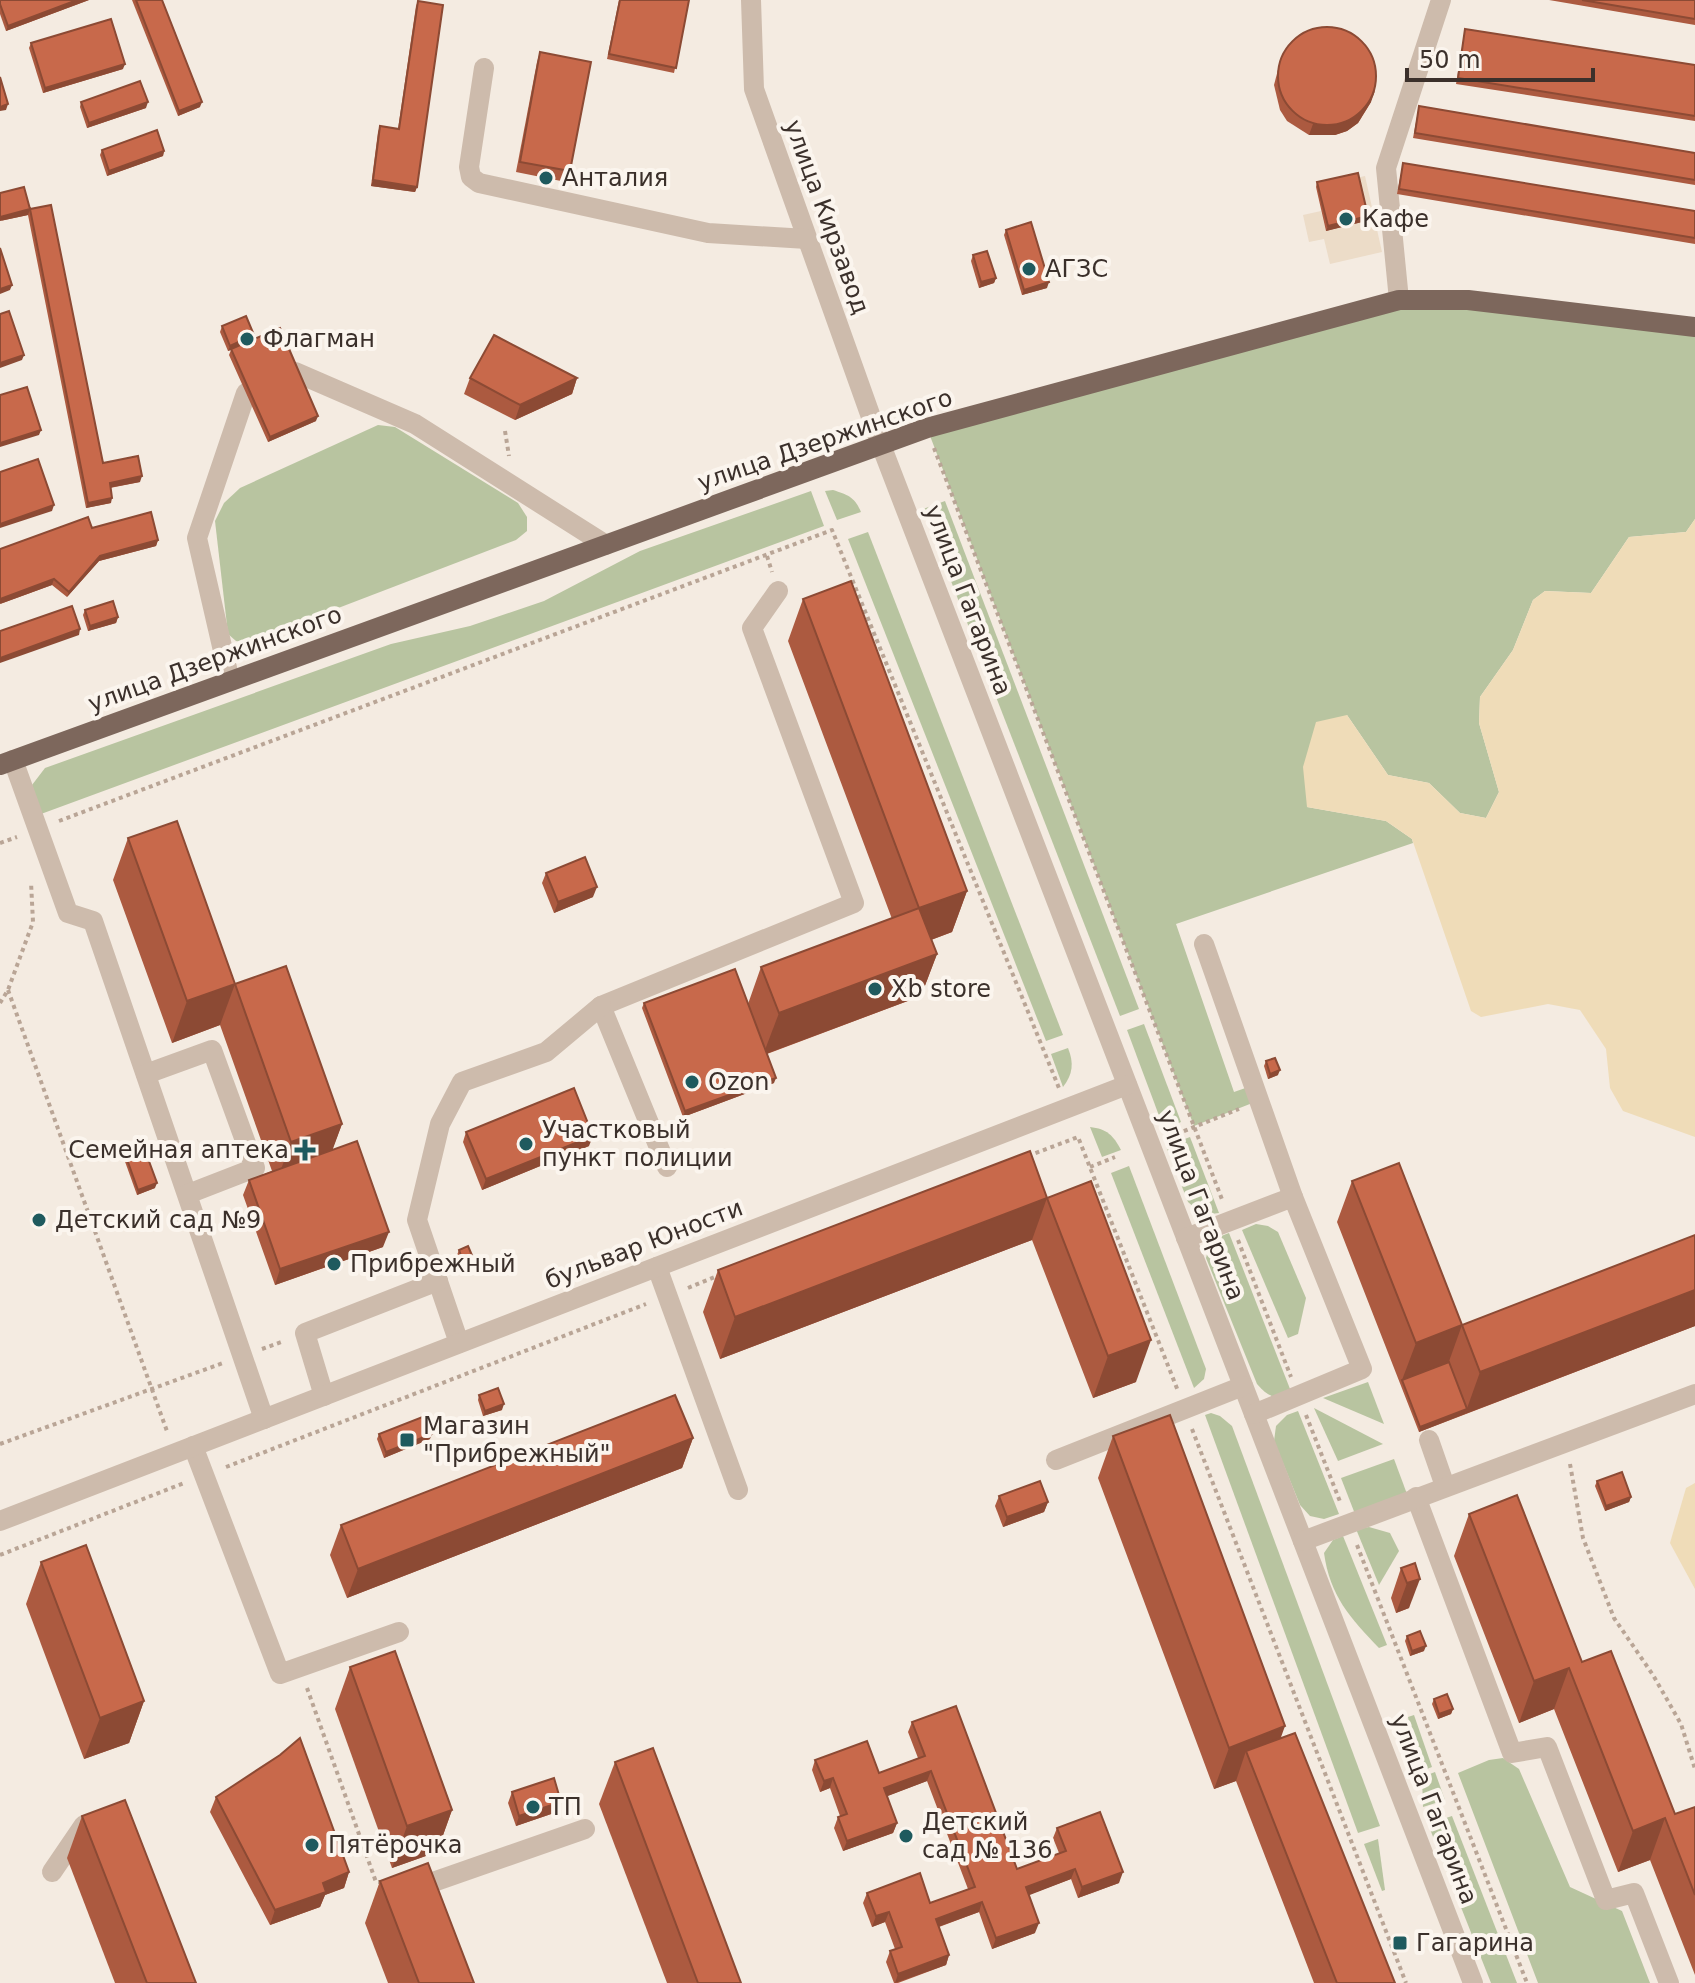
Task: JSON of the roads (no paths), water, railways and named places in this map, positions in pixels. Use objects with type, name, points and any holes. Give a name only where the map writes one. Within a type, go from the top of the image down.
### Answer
[{"type":"main road","name":"улица Дзержинского","points":[[7,763],[927,428],[1399,300],[1468,300],[1695,327]]},
{"type":"street","name":"улица Кирзавод","points":[[751,0],[754,89],[881,445]]},
{"type":"street","points":[[1399,300],[1386,168],[1441,0]]},
{"type":"street","points":[[484,68],[469,167],[471,177],[479,183],[708,233],[807,239]]},
{"type":"street","points":[[295,372],[415,424],[606,545]]},
{"type":"street","points":[[230,681],[197,538],[246,393]]},
{"type":"street","name":"улица Гагарина","points":[[881,445],[1473,1983]]},
{"type":"street","points":[[459,1343],[417,1220],[440,1124],[462,1082],[546,1052],[601,1006],[854,903],[752,628],[778,591]]},
{"type":"street","points":[[7,763],[38,829],[68,913],[93,921],[264,1419]]},
{"type":"street","points":[[1204,944],[1293,1197],[1362,1369],[1254,1414]]},
{"type":"street","points":[[601,1006],[667,1167]]},
{"type":"street","points":[[146,1074],[212,1050],[255,1168],[188,1194]]},
{"type":"street","name":"бульвар Юности","points":[[0,1521],[1127,1085]]},
{"type":"street","points":[[1186,1238],[1293,1197]]},
{"type":"street","points":[[657,1267],[738,1490]]},
{"type":"street","points":[[324,1396],[305,1333],[438,1281]]},
{"type":"street","points":[[1056,1460],[1243,1386]]},
{"type":"street","points":[[1303,1541],[1695,1394]]},
{"type":"street","points":[[1429,1440],[1445,1486]]},
{"type":"street","points":[[193,1446],[280,1674],[399,1632]]},
{"type":"street","points":[[1416,1497],[1512,1753],[1547,1747],[1606,1900],[1634,1893],[1669,1983]]},
{"type":"street","points":[[52,1872],[84,1825]]},
{"type":"street","points":[[436,1881],[585,1829]]},
{"type":"place","name":"Анталия","points":[[546,178]]},
{"type":"place","name":"Кафе","points":[[1346,219]]},
{"type":"place","name":"АГЗС","points":[[1029,269]]},
{"type":"place","name":"Флагман","points":[[247,339]]},
{"type":"place","name":"Xb store","points":[[875,989]]},
{"type":"place","name":"Ozon","points":[[692,1082]]},
{"type":"place","name":"Участковый пункт полиции","points":[[526,1144]]},
{"type":"place","name":"Семейная аптека","points":[[305,1150]]},
{"type":"place","name":"Детский сад №9","points":[[39,1220]]},
{"type":"place","name":"Прибрежный","points":[[334,1264]]},
{"type":"place","name":"Магазин \"Прибрежный\"","points":[[407,1440]]},
{"type":"place","name":"ТП","points":[[533,1807]]},
{"type":"place","name":"Детский сад № 136","points":[[906,1836]]},
{"type":"place","name":"Пятёрочка","points":[[312,1845]]},
{"type":"place","name":"Гагарина","points":[[1400,1943]]}]
